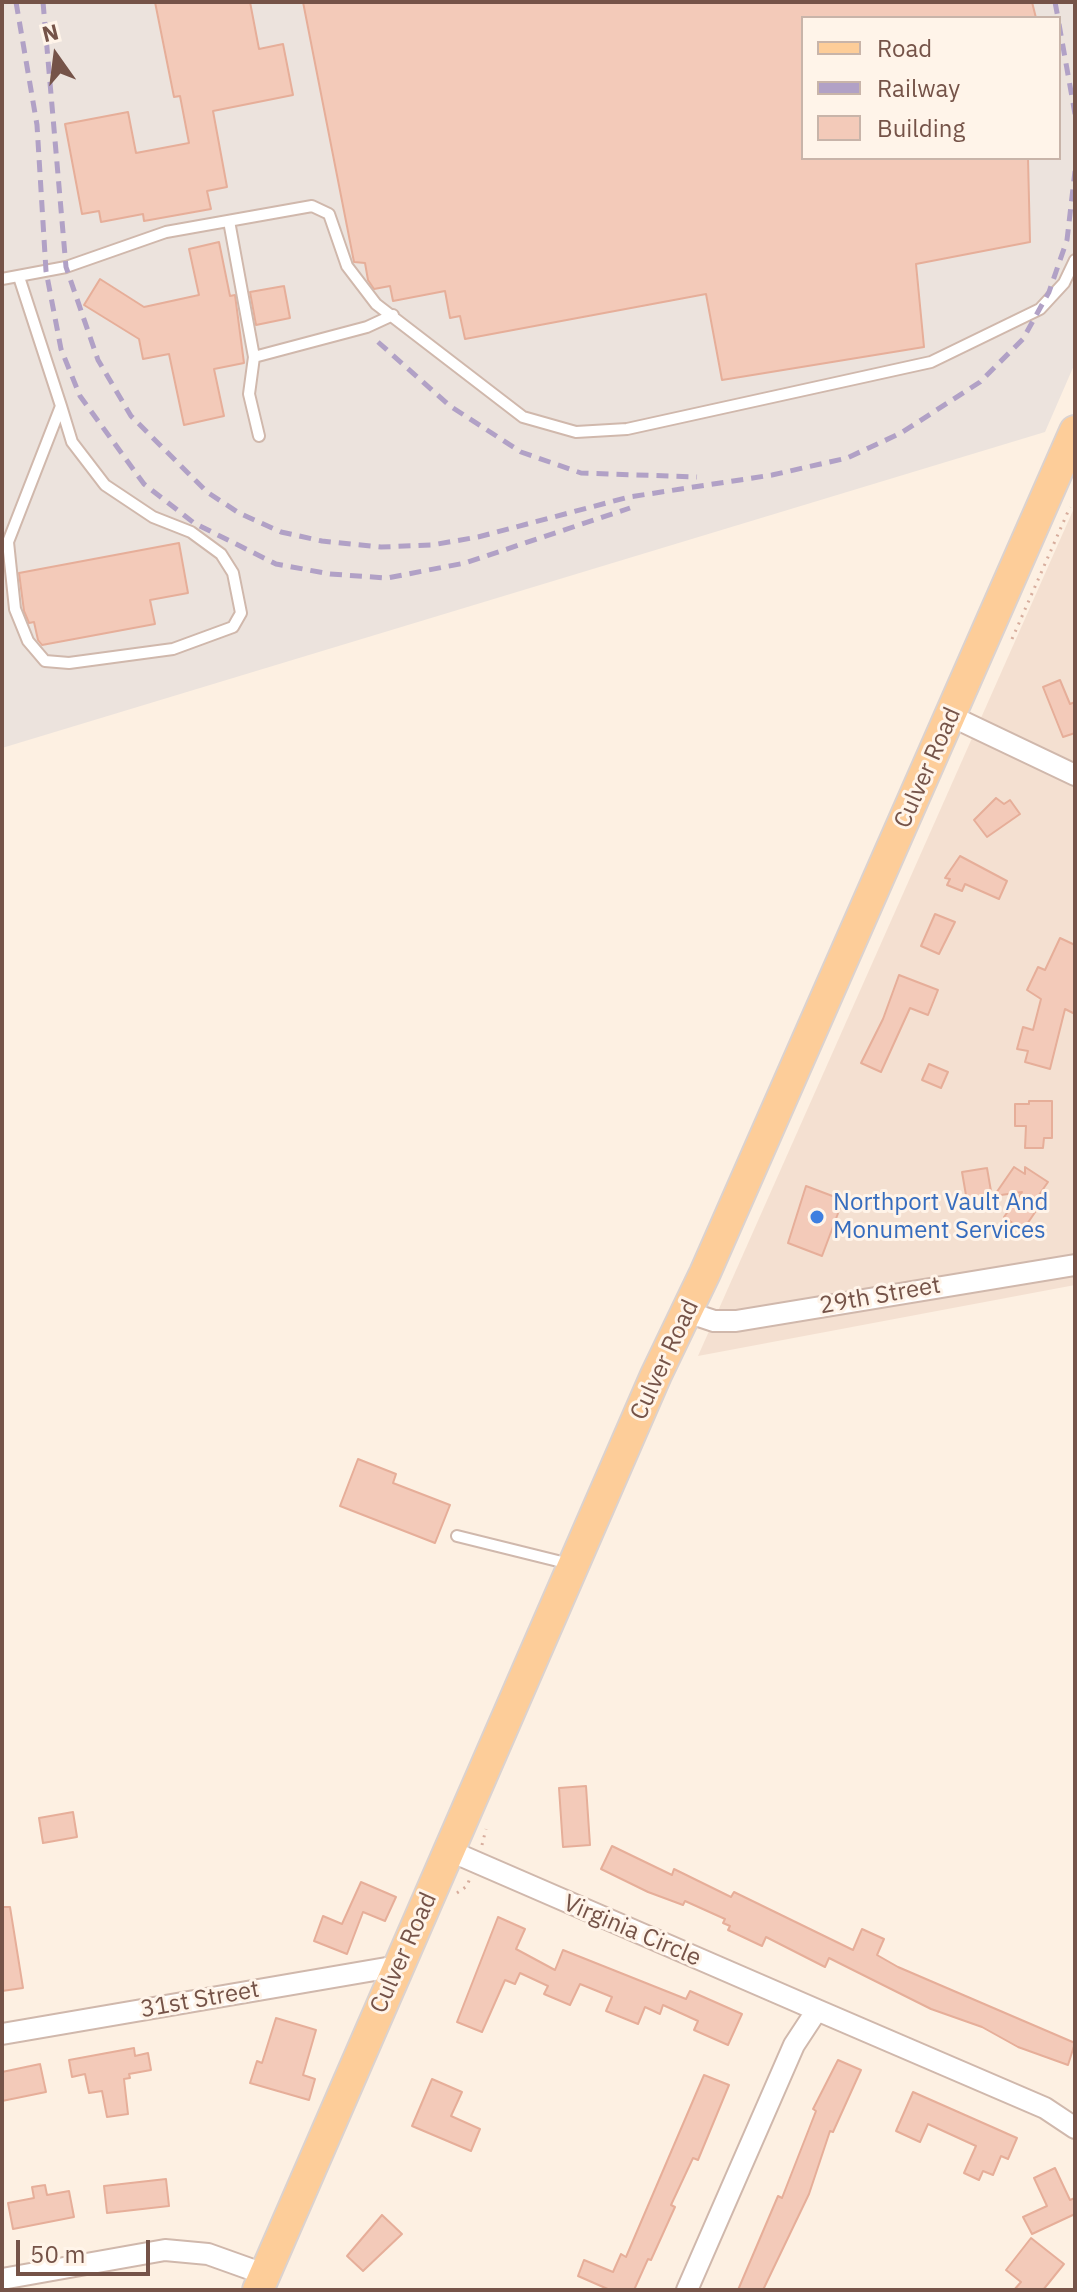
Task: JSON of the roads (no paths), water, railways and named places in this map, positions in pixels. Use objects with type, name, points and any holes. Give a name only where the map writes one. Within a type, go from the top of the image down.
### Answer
[{"type":"main road","name":"Culver Road","points":[[261,2282],[448,1850],[1073,443]]},
{"type":"street","points":[[951,716],[1075,775]]},
{"type":"street","name":"29th Street","points":[[687,1312],[714,1321],[736,1321],[1075,1265]]},
{"type":"street","name":"Virginia Circle","points":[[448,1850],[1045,2108],[1075,2128]]},
{"type":"street","name":"31st Street","points":[[2,2034],[398,1966]]},
{"type":"street","points":[[687,2290],[794,2045],[817,2010]]},
{"type":"street","points":[[2,2279],[165,2250],[208,2254],[261,2282]]},
{"type":"lane","points":[[2,279],[66,267],[166,232],[312,206],[329,214],[347,266],[376,304],[523,417],[576,432],[627,429],[931,362],[1040,309],[1064,283],[1075,260]]},
{"type":"lane","points":[[229,221],[254,357],[249,394],[259,436]]},
{"type":"lane","points":[[19,277],[61,406],[72,442],[105,485],[153,517],[191,532],[221,554],[233,573],[241,613],[233,627],[173,649],[69,663],[45,661],[28,641],[15,609],[8,542],[61,406]]},
{"type":"lane","points":[[254,357],[367,327],[393,315]]},
{"type":"lane","points":[[457,1536],[576,1566]]},
{"type":"railway","points":[[16,2],[37,125],[46,271],[61,349],[80,396],[144,484],[194,523],[276,564],[330,574],[387,578],[465,563],[630,508]]},
{"type":"railway","points":[[43,2],[66,267],[98,360],[131,416],[207,492],[239,513],[281,532],[322,541],[381,547],[432,545],[478,537],[629,497],[772,475],[847,458],[901,433],[980,382],[1023,339],[1049,292],[1067,240],[1075,171]]},
{"type":"railway","points":[[1055,2],[1058,16]]},
{"type":"railway","points":[[1061,35],[1075,114]]},
{"type":"railway","points":[[378,342],[450,406],[521,452],[581,473],[697,477]]},
{"type":"place","name":"Northport Vault And Monument Services","points":[[817,1217]]}]
